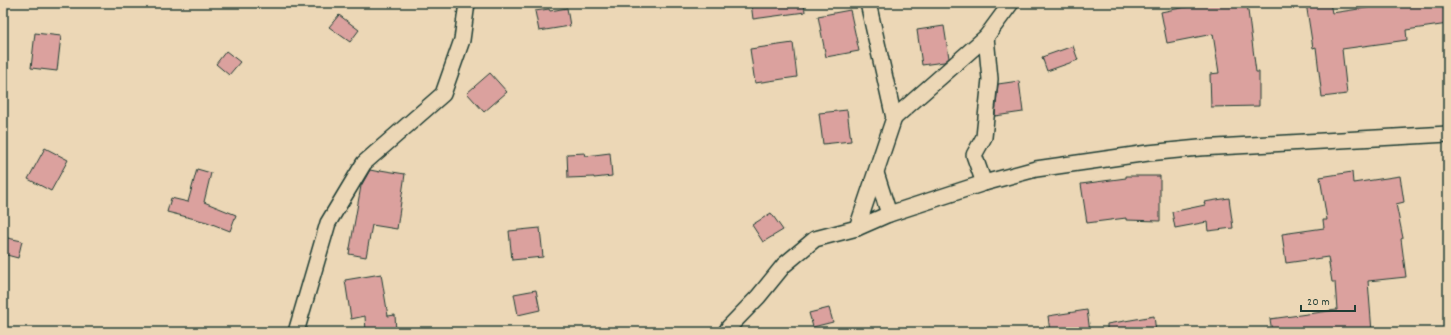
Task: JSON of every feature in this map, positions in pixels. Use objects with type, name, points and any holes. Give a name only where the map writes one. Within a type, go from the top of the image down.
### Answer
[{"type":"street","points":[[296,332],[328,223],[364,163],[443,94],[462,40],[467,3]]},
{"type":"street","points":[[868,3],[894,118]]},
{"type":"street","points":[[857,228],[894,118],[986,37],[1011,3]]},
{"type":"street","points":[[984,183],[974,155],[984,137],[990,79],[986,37]]},
{"type":"street","points":[[726,332],[758,297],[784,265],[815,239],[857,228],[889,214],[984,183],[1036,169],[1148,153],[1207,148],[1448,134]]},
{"type":"street","points":[[876,173],[889,214]]},
{"type":"building","points":[[751,3],[804,3],[805,12],[753,19]]},
{"type":"building","points":[[1206,3],[1247,3],[1256,72],[1259,72],[1259,106],[1211,107],[1210,74],[1219,73],[1213,34],[1167,43],[1161,12]]},
{"type":"building","points":[[1306,3],[1330,3],[1332,13],[1399,3],[1448,3],[1448,24],[1406,30],[1407,40],[1342,49],[1347,94],[1322,97],[1316,47],[1313,48]]},
{"type":"building","points":[[567,8],[570,26],[539,31],[535,11],[549,9],[550,11]]},
{"type":"building","points":[[850,10],[859,51],[826,57],[818,16]]},
{"type":"building","points":[[339,15],[359,30],[350,42],[329,27]]},
{"type":"building","points":[[944,26],[949,58],[944,62],[922,65],[917,30]]},
{"type":"building","points":[[35,33],[61,36],[57,71],[31,68]]},
{"type":"building","points":[[793,43],[797,77],[755,83],[750,49]]},
{"type":"building","points":[[1073,46],[1078,60],[1047,71],[1042,57]]},
{"type":"building","points":[[226,51],[240,62],[229,75],[216,64]]},
{"type":"building","points":[[490,73],[507,92],[484,112],[467,93]]},
{"type":"building","points":[[1019,81],[1023,112],[995,116],[998,84]]},
{"type":"building","points":[[847,110],[851,141],[823,144],[819,113]]},
{"type":"building","points":[[45,148],[68,160],[51,191],[28,179]]},
{"type":"building","points":[[585,153],[586,156],[610,153],[612,176],[568,178],[567,154]]},
{"type":"building","points":[[197,169],[211,173],[204,202],[236,215],[230,231],[207,222],[167,212],[171,198],[188,202]]},
{"type":"building","points":[[370,170],[405,174],[397,229],[372,225],[366,257],[349,254],[361,186]]},
{"type":"building","points":[[1352,172],[1353,183],[1400,176],[1404,202],[1396,204],[1403,238],[1401,239],[1406,277],[1368,281],[1372,332],[1272,332],[1270,319],[1337,310],[1335,282],[1332,282],[1328,257],[1286,263],[1282,234],[1324,228],[1323,220],[1327,220],[1320,177]]},
{"type":"building","points":[[1126,176],[1160,176],[1160,221],[1126,220],[1126,218],[1087,223],[1081,184],[1126,178]]},
{"type":"building","points":[[1229,198],[1233,228],[1208,231],[1207,222],[1175,228],[1172,212],[1205,205],[1204,202]]},
{"type":"building","points":[[771,213],[783,230],[763,242],[752,225]]},
{"type":"building","points":[[540,228],[543,257],[512,260],[509,231]]},
{"type":"building","points":[[3,237],[22,241],[18,258],[3,254]]},
{"type":"building","points":[[381,274],[388,316],[395,315],[396,332],[366,332],[365,316],[351,319],[345,280]]},
{"type":"building","points":[[536,290],[540,310],[518,315],[514,294]]},
{"type":"building","points":[[829,308],[833,322],[813,327],[809,313]]},
{"type":"building","points":[[1087,310],[1090,332],[1050,332],[1048,316]]},
{"type":"building","points":[[1154,316],[1156,332],[1107,332],[1107,324]]}]
